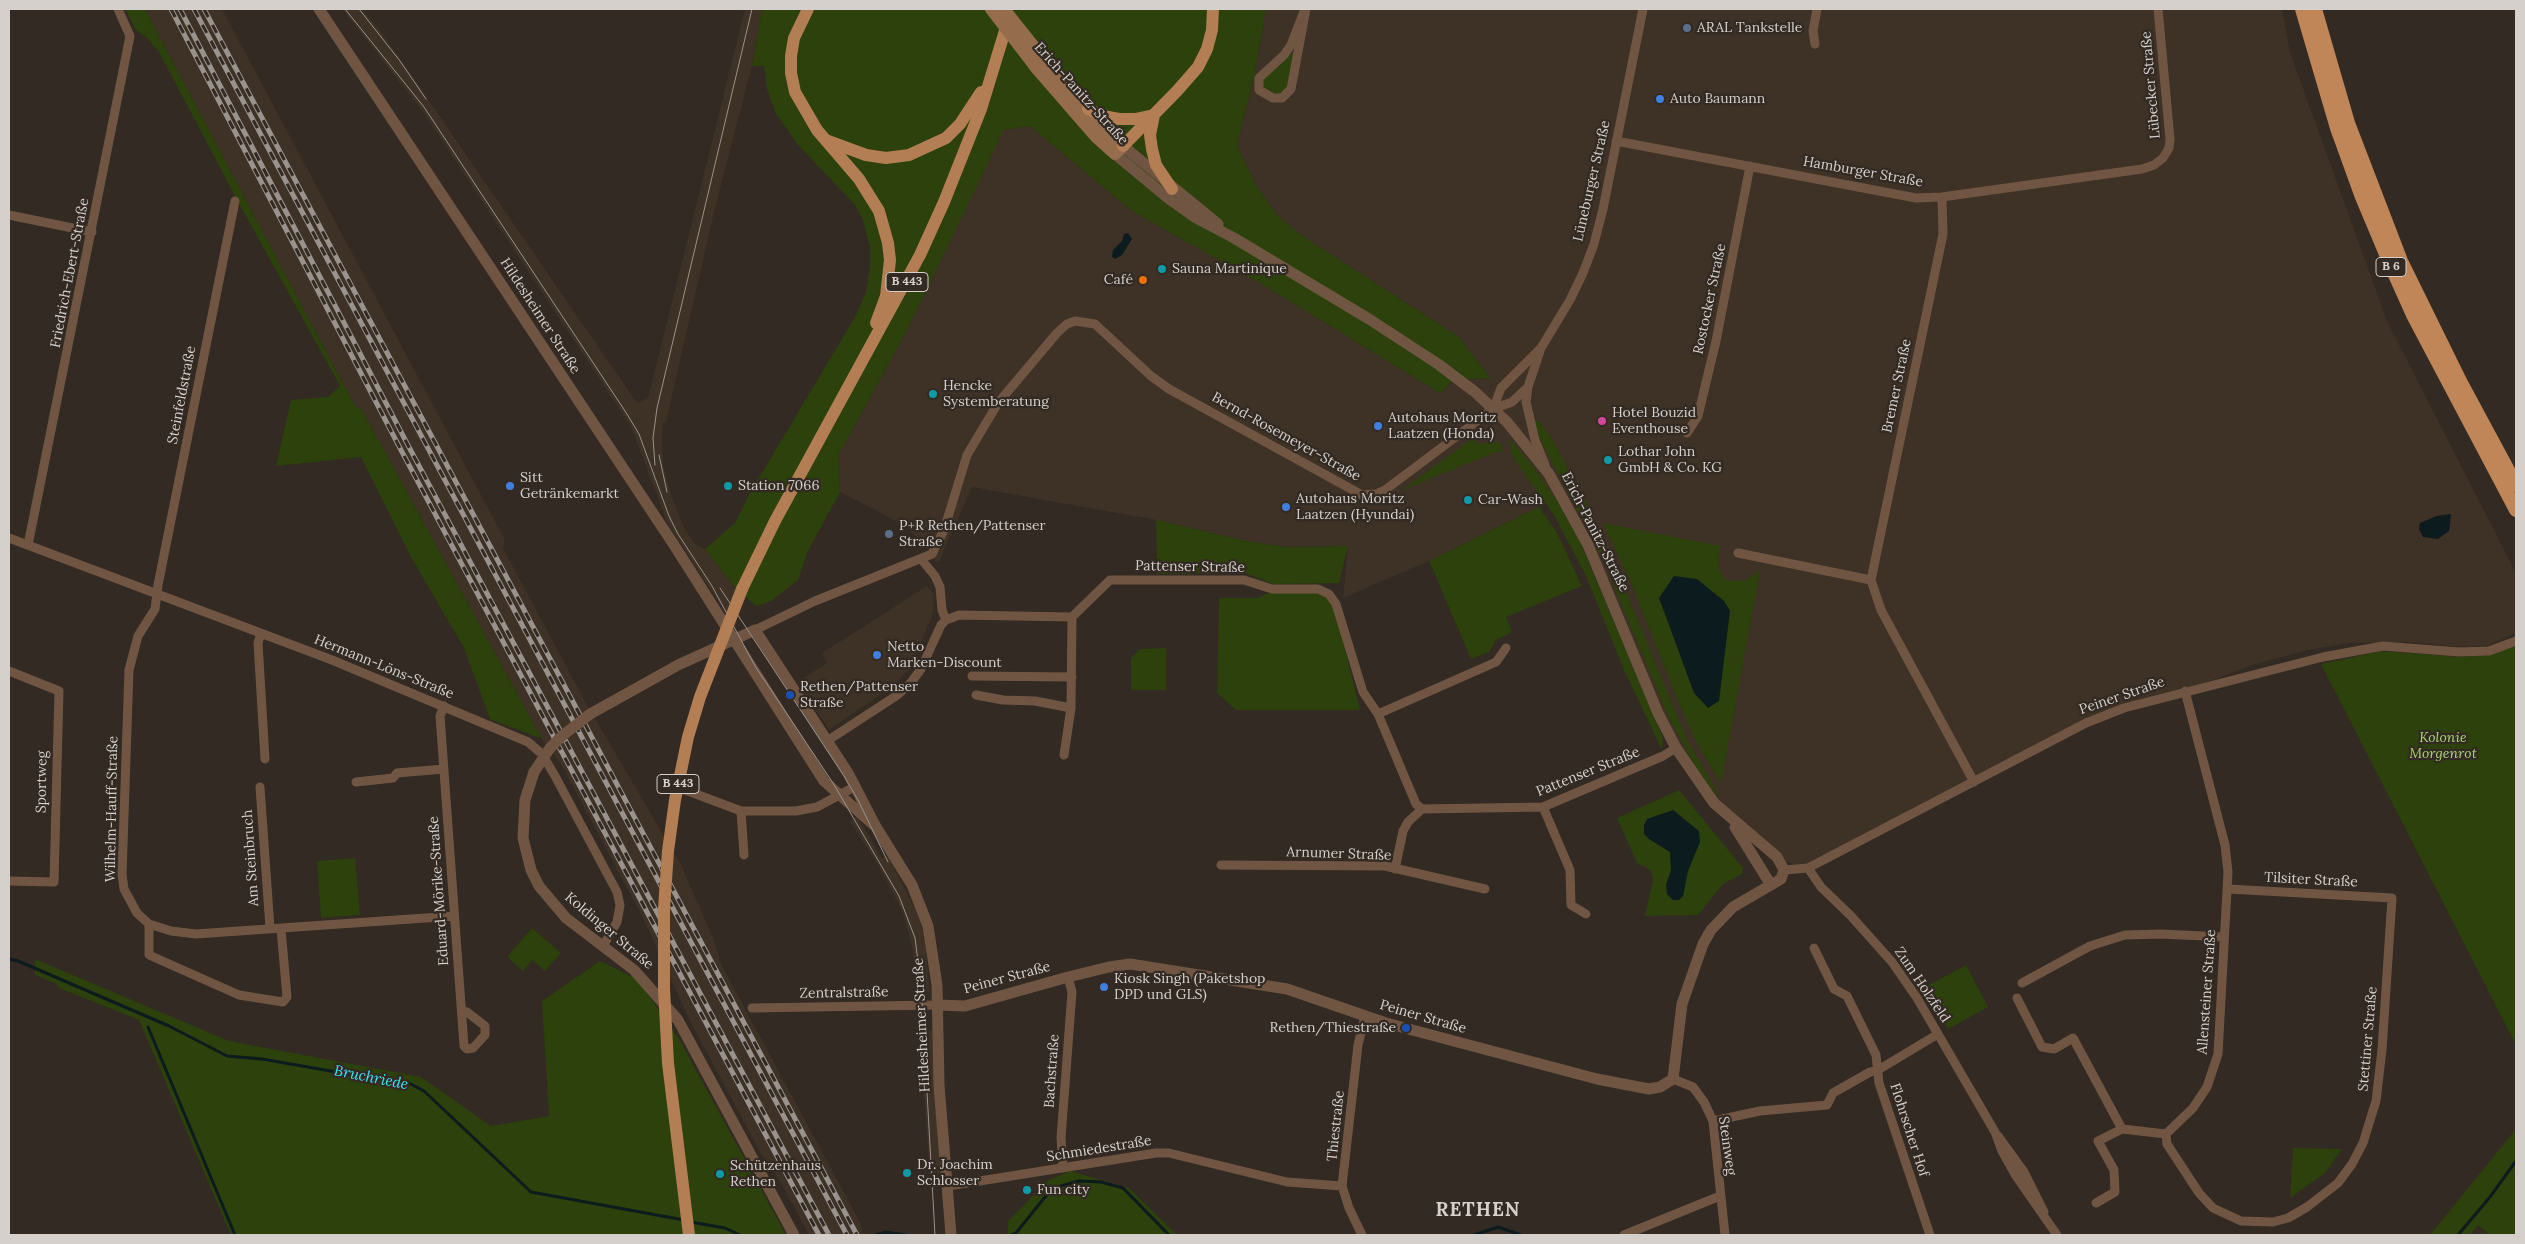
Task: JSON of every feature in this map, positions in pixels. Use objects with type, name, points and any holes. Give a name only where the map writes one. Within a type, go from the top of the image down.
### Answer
[{"type":"highway","name":"B 6","points":[[2302,9],[2337,128],[2362,197],[2391,266],[2413,315],[2516,510]]},
{"type":"highway","name":"B 6","points":[[2315,9],[2348,123],[2401,261],[2516,486]]},
{"type":"main road","points":[[808,9],[794,38],[791,74],[796,92],[804,111],[871,196],[879,211],[888,243],[890,277],[886,296],[864,358]]},
{"type":"main road","name":"Erich-Panitz-Straße","points":[[991,9],[1037,69],[1096,136],[1119,150]]},
{"type":"main road","name":"Erich-Panitz-Straße","points":[[1004,9],[1088,109],[1119,150]]},
{"type":"main road","name":"B 443","points":[[689,1235],[670,1082],[664,989],[664,909],[668,851],[675,800],[688,737],[700,697],[742,589],[774,521],[909,278],[944,202],[997,63],[1011,9]]},
{"type":"main road","points":[[1007,24],[1015,9]]},
{"type":"main road","points":[[1119,150],[1198,67],[1207,49],[1212,30],[1213,9]]},
{"type":"main road","points":[[828,141],[866,155],[886,158],[909,155],[928,148],[946,138],[960,124],[997,63]]},
{"type":"main road","points":[[1088,109],[1103,116],[1119,119],[1135,119],[1154,115]]},
{"type":"main road","points":[[1154,115],[1150,135],[1152,150],[1156,165],[1172,189]]},
{"type":"street","name":"Friedrich-Ebert-Straße","points":[[28,544],[130,36],[118,9]]},
{"type":"street","name":"Hildesheimer Straße","points":[[319,9],[674,545],[824,781],[876,827]]},
{"type":"street","points":[[1305,9],[1291,89],[1282,98],[1273,98],[1259,90],[1259,78],[1287,50],[1305,9]]},
{"type":"street","name":"Lüneburger Straße","points":[[1493,409],[1501,388],[1540,348],[1570,300],[1594,244],[1643,9]]},
{"type":"street","points":[[1815,44],[1812,31],[1817,9]]},
{"type":"street","name":"Lübecker Straße","points":[[2158,9],[2170,138],[2169,148],[2163,158]]},
{"type":"street","name":"Hamburger Straße","points":[[1616,140],[1916,198],[1942,197],[2142,169],[2154,165],[2163,158]]},
{"type":"street","name":"Erich-Panitz-Straße","points":[[1119,150],[1234,238]]},
{"type":"street","name":"Erich-Panitz-Straße","points":[[1119,150],[1175,203],[1196,218],[1234,238],[1392,334],[1453,376],[1506,422],[1549,474],[1600,571],[1658,713],[1676,748],[1714,803],[1777,857],[1784,870]]},
{"type":"street","name":"Rostocker Straße","points":[[1687,433],[1698,416],[1716,341],[1750,166]]},
{"type":"street","name":"Bremer Straße","points":[[1871,580],[1943,234],[1942,197]]},
{"type":"street","name":"Steinfeldstraße","points":[[158,594],[234,202]]},
{"type":"street","points":[[9,216],[92,232]]},
{"type":"street","name":"Bernd-Rosemeyer-Straße","points":[[919,560],[932,554],[940,538],[967,455],[982,434],[998,403],[1067,324],[1085,321],[1095,324],[1151,376],[1169,389],[1362,495],[1376,494],[1385,490],[1493,409]]},
{"type":"street","name":"Lüneburger Straße","points":[[1540,348],[1528,387],[1526,402],[1528,417],[1549,474]]},
{"type":"street","points":[[1493,409],[1512,402],[1528,387]]},
{"type":"street","name":"Hermann-Löns-Straße","points":[[9,538],[261,633],[444,706],[528,742],[542,754],[617,892],[620,906],[618,922],[603,946]]},
{"type":"street","points":[[1738,553],[1871,580],[1881,610],[1974,782]]},
{"type":"street","points":[[734,640],[816,601],[919,560],[934,576],[940,587],[942,610],[946,620]]},
{"type":"street","name":"Pattenser Straße","points":[[1072,618],[1110,580],[1244,580],[1272,589],[1318,589],[1329,594],[1336,604],[1363,692],[1378,714],[1416,804],[1422,809],[1543,807],[1663,756],[1676,748]]},
{"type":"street","name":"Wilhelm-Hauff-Straße","points":[[149,924],[130,903],[124,890],[122,874],[129,670],[135,643],[155,609],[158,594]]},
{"type":"street","points":[[826,741],[883,705],[910,684],[921,669],[941,625],[946,620],[959,616],[1072,618],[1072,708],[1064,755]]},
{"type":"street","name":"Hildesheimer Straße","points":[[756,630],[856,786],[876,827],[901,866],[922,907],[933,949],[937,1005],[939,1085],[951,1235]]},
{"type":"street","points":[[261,633],[258,643],[265,759]]},
{"type":"street","name":"Koldinger Straße","points":[[734,640],[678,665],[590,714],[562,736],[550,748],[534,772],[525,800],[523,838],[531,870],[549,900],[566,918],[634,970],[678,1020],[794,1235]]},
{"type":"street","name":"Peiner Straße","points":[[1784,870],[1808,868],[2086,723],[2124,708],[2323,657],[2383,646],[2459,652],[2489,651],[2516,640]]},
{"type":"street","points":[[1378,714],[1496,662],[1506,648]]},
{"type":"street","name":"Sportweg","points":[[9,671],[58,691],[54,882],[9,881]]},
{"type":"street","points":[[972,676],[1072,677]]},
{"type":"street","name":"Allensteiner Straße","points":[[2166,1134],[2193,1108],[2207,1086],[2214,1070],[2218,1054],[2228,889],[2225,845],[2185,692]]},
{"type":"street","points":[[976,695],[1004,700],[1035,701],[1072,708]]},
{"type":"street","name":"Eduard-Mörike-Straße","points":[[444,706],[440,716],[462,1011]]},
{"type":"street","points":[[356,782],[393,778],[397,773],[444,769]]},
{"type":"street","points":[[664,782],[741,811],[796,811],[817,806],[840,796],[856,786]]},
{"type":"street","name":"Am Steinbruch","points":[[260,787],[270,928]]},
{"type":"street","points":[[1543,807],[1570,870],[1571,905],[1586,914]]},
{"type":"street","points":[[1395,869],[1408,822],[1422,809]]},
{"type":"street","points":[[741,811],[744,855]]},
{"type":"street","name":"Erich-Panitz-Straße","points":[[1731,819],[1772,885]]},
{"type":"street","name":"Arnumer Straße","points":[[1221,865],[1385,866],[1485,889]]},
{"type":"street","name":"Zum Holzfeld","points":[[1808,868],[1821,886],[1892,962],[1938,1034],[1995,1132],[2002,1151],[2016,1176],[2057,1235]]},
{"type":"street","points":[[1673,1079],[1682,1004],[1703,944],[1721,917],[1733,907],[1772,885],[1780,878],[1784,870]]},
{"type":"street","name":"Tilsiter Straße","points":[[2228,889],[2392,898]]},
{"type":"street","name":"Stettiner Straße","points":[[2166,1134],[2167,1144],[2199,1193],[2213,1208],[2241,1221],[2272,1222],[2288,1218],[2338,1183],[2352,1164],[2363,1143],[2380,1085],[2392,898]]},
{"type":"street","points":[[281,929],[287,997],[283,1002],[239,995],[149,955],[149,924],[171,931],[196,934],[454,916]]},
{"type":"street","points":[[2022,983],[2090,946],[2125,935],[2161,934],[2224,937]]},
{"type":"street","points":[[1713,1121],[1760,1112],[1827,1105],[1833,1093],[1870,1072],[1878,1070],[1876,1055],[1847,996],[1834,989],[1814,948]]},
{"type":"street","name":"Peiner Straße","points":[[937,1005],[965,1006],[1068,977],[1130,964],[1287,989],[1365,1016],[1623,1085],[1649,1088],[1660,1087],[1673,1079]]},
{"type":"street","name":"Bachstraße","points":[[1063,1168],[1061,1138],[1072,992],[1068,977]]},
{"type":"street","points":[[2017,998],[2042,1047],[2054,1049],[2073,1038],[2122,1129]]},
{"type":"street","name":"Zentralstraße","points":[[752,1008],[937,1005]]},
{"type":"street","name":"Thiestraße","points":[[1362,1235],[1349,1208],[1342,1186],[1358,1045],[1365,1016]]},
{"type":"street","name":"Flohrscher Hof","points":[[1930,1235],[1879,1083],[1878,1070],[1938,1034]]},
{"type":"street","name":"Steinweg","points":[[1673,1079],[1693,1087],[1704,1102],[1713,1121],[1725,1235]]},
{"type":"street","points":[[2096,1203],[2115,1192],[2114,1170],[2098,1141],[2122,1129],[2166,1134]]},
{"type":"street","name":"Schmiedestraße","points":[[948,1186],[1150,1153],[1169,1153],[1287,1182],[1342,1186]]},
{"type":"street","points":[[1624,1235],[1720,1196]]},
{"type":"shaded area","points":[[145,9],[222,9],[505,540],[503,548],[586,703],[681,865],[714,940],[721,964],[861,1224],[862,1235],[809,1235],[781,1183],[760,1152],[688,1017],[642,916],[562,766],[542,739],[362,410],[355,406]]},
{"type":"shaded area","points":[[342,9],[362,9],[383,34],[637,403],[648,398],[745,9],[762,9],[752,66],[715,208],[666,422],[663,422],[663,464],[671,494],[683,526],[694,543],[705,549],[736,589],[726,614],[668,524],[631,427],[423,112]]},
{"type":"shaded area","points":[[1266,9],[2282,9],[2290,52],[2387,321],[2516,573],[2516,633],[2487,646],[2461,647],[2410,642],[2350,643],[2313,649],[2252,665],[2185,691],[2124,708],[1808,868],[1787,862],[1719,808],[1670,733],[1564,495],[1429,561],[1343,598],[1348,546],[1287,547],[1251,542],[1156,520],[972,487],[939,562],[934,561],[927,548],[904,525],[840,492],[838,456],[906,332],[1003,130],[1030,126],[1132,211],[1265,286],[1440,393],[1454,381],[1490,378],[1459,337],[1301,235],[1278,216],[1256,185],[1237,145],[1255,73]]},
{"type":"shaded area","points":[[1128,233],[1132,239],[1122,255],[1115,259],[1112,257],[1113,250],[1122,241],[1124,234]]},
{"type":"shaded area","points":[[2451,514],[2449,531],[2438,539],[2423,537],[2419,529],[2420,523],[2437,516]]},
{"type":"shaded area","points":[[1674,576],[1697,579],[1724,601],[1730,611],[1719,701],[1708,708],[1694,693],[1659,598]]},
{"type":"shaded area","points":[[927,586],[934,594],[933,613],[912,665],[897,683],[829,730],[797,682],[827,663],[822,653]]},
{"type":"shaded area","points":[[1673,810],[1699,831],[1700,842],[1688,871],[1683,896],[1679,900],[1673,900],[1667,894],[1666,885],[1671,870],[1670,852],[1644,834],[1644,825],[1647,819]]},
{"type":"shaded area","points":[[857,816],[882,858],[888,856],[916,911],[924,934],[930,992],[918,992],[913,951],[903,913],[881,870],[850,821]]},
{"type":"shaded area","points":[[933,1030],[933,1063],[942,1175],[930,1175],[920,1044],[920,1031]]},
{"type":"green space","points":[[125,9],[145,9],[355,406],[362,410],[542,739],[490,719],[464,648],[411,557],[361,457],[276,466],[291,400],[328,397],[340,386],[237,200],[159,52],[147,38],[136,30]]},
{"type":"green space","points":[[762,9],[1266,9],[1255,73],[1237,145],[1256,185],[1278,216],[1301,235],[1459,337],[1490,378],[1454,380],[1440,393],[1265,286],[1132,211],[1030,126],[1004,130],[906,332],[838,456],[840,492],[807,553],[798,580],[771,601],[756,606],[736,589],[705,549],[735,523],[750,493],[855,317],[866,292],[870,266],[870,248],[863,220],[855,205],[798,145],[776,114],[767,89],[764,66],[752,66]]},
{"type":"green space","points":[[1292,52],[1296,63],[1291,89],[1282,98],[1265,94],[1260,76],[1284,55]]},
{"type":"green space","points":[[1536,420],[1541,423],[1552,439],[1588,507],[1619,575],[1688,742],[1720,797],[1696,767],[1669,718],[1603,560],[1544,447],[1533,421]]},
{"type":"green space","points":[[1475,437],[1476,444],[1500,442],[1504,452],[1499,451],[1400,491]]},
{"type":"green space","points":[[1509,438],[1535,469],[1561,507],[1580,542],[1663,738],[1662,750],[1624,670],[1585,574],[1554,515],[1513,458]]},
{"type":"green space","points":[[1539,507],[1556,531],[1582,586],[1506,617],[1512,632],[1496,640],[1489,652],[1471,659],[1429,561]]},
{"type":"green space","points":[[1156,520],[1251,542],[1287,547],[1348,546],[1339,583],[1273,584],[1245,573],[1157,574]]},
{"type":"green space","points":[[1603,523],[1720,546],[1718,568],[1726,581],[1745,581],[1760,570],[1721,783],[1697,743],[1678,701],[1630,580]]},
{"type":"green space","points":[[1318,591],[1327,596],[1335,609],[1360,710],[1236,710],[1217,693],[1219,598],[1257,598],[1271,592]]},
{"type":"green space","name":"Kolonie Morgenrot","points":[[2516,646],[2516,1045],[2321,664],[2382,651],[2459,657],[2489,655]]},
{"type":"green space","points":[[1166,648],[1166,690],[1131,690],[1131,658],[1140,649]]},
{"type":"green space","points":[[1679,790],[1743,868],[1742,874],[1723,884],[1698,915],[1645,916],[1653,880],[1651,870],[1637,863],[1617,818]]},
{"type":"green space","points":[[355,858],[360,915],[321,918],[317,861]]},
{"type":"green space","points":[[532,928],[561,953],[545,971],[532,960],[523,971],[507,957]]},
{"type":"green space","points":[[35,959],[229,1041],[421,1077],[491,1126],[549,1116],[542,1001],[600,961],[638,980],[679,1039],[786,1235],[231,1235],[139,1020],[59,988],[57,984],[35,975]]},
{"type":"green space","points":[[1966,965],[1988,1007],[1948,1029],[1925,987]]},
{"type":"green space","points":[[2516,1129],[2516,1235],[2490,1235],[2478,1225],[2470,1235],[2430,1235]]},
{"type":"green space","points":[[2293,1148],[2342,1149],[2325,1173],[2290,1198]]},
{"type":"green space","points":[[1070,1171],[1129,1188],[1177,1235],[1008,1235],[1008,1221],[1049,1180]]},
{"type":"waterway","name":"Bruchriede","points":[[9,959],[18,961],[169,1026],[227,1056],[262,1059],[371,1078],[407,1082],[424,1091],[531,1192],[684,1220]]},
{"type":"waterway","points":[[148,1027],[235,1235]]},
{"type":"waterway","name":"Bruchriede","points":[[2458,1235],[2490,1197],[2516,1161]]},
{"type":"waterway","name":"Bruchriede","points":[[1011,1235],[1016,1233],[1045,1197],[1057,1187],[1079,1181],[1101,1182],[1123,1188],[1169,1235]]},
{"type":"waterway","name":"Bruchriede","points":[[691,1222],[725,1228],[740,1235]]},
{"type":"waterway","name":"Bruchriede","points":[[1474,1235],[1498,1227],[1521,1235]]},
{"type":"waterway","name":"Bruchriede","points":[[876,1235],[886,1232],[905,1235]]},
{"type":"tram line","points":[[345,9],[424,107],[627,414],[639,434],[669,516],[678,534],[712,586],[755,666],[833,783],[899,896],[915,938],[921,985],[935,1235]]},
{"type":"tram line","points":[[359,9],[400,61],[426,99]]},
{"type":"tram line","points":[[655,465],[653,438],[657,408],[752,9]]},
{"type":"tram line","points":[[659,455],[667,492]]},
{"type":"tram line","points":[[720,588],[844,776],[858,800],[888,862]]},
{"type":"railway","points":[[171,9],[401,450],[819,1235]]},
{"type":"railway","points":[[180,9],[410,449],[829,1235]]},
{"type":"railway","points":[[194,9],[847,1235]]},
{"type":"railway","points":[[204,9],[857,1235]]},
{"type":"place","name":"ARAL Tankstelle","points":[[1687,28]]},
{"type":"place","name":"Auto Baumann","points":[[1660,99]]},
{"type":"place","name":"Sauna Martinique","points":[[1162,269]]},
{"type":"place","name":"Café","points":[[1143,280]]},
{"type":"place","name":"Hencke Systemberatung","points":[[933,394]]},
{"type":"place","name":"Hotel Bouzid Eventhouse","points":[[1602,421]]},
{"type":"place","name":"Autohaus Moritz Laatzen (Honda)","points":[[1378,426]]},
{"type":"place","name":"Lothar John GmbH & Co. KG","points":[[1608,460]]},
{"type":"place","name":"Sitt Getränkemarkt","points":[[510,486]]},
{"type":"place","name":"Station 7066","points":[[728,486]]},
{"type":"place","name":"Car-Wash","points":[[1468,500]]},
{"type":"place","name":"Autohaus Moritz Laatzen (Hyundai)","points":[[1286,507]]},
{"type":"place","name":"P+R Rethen/Pattenser Straße","points":[[889,534]]},
{"type":"place","name":"Netto Marken-Discount","points":[[877,655]]},
{"type":"place","name":"Rethen/Pattenser Straße","points":[[790,695]]},
{"type":"place","name":"Kiosk Singh (Paketshop DPD und GLS)","points":[[1104,987]]},
{"type":"place","name":"Rethen/Thiestraße","points":[[1406,1028]]},
{"type":"place","name":"Dr. Joachim Schlosser","points":[[907,1173]]},
{"type":"place","name":"Schützenhaus Rethen","points":[[720,1174]]},
{"type":"place","name":"Fun city","points":[[1027,1190]]},
{"type":"district","name":"RETHEN","points":[[1478,1211]]}]
